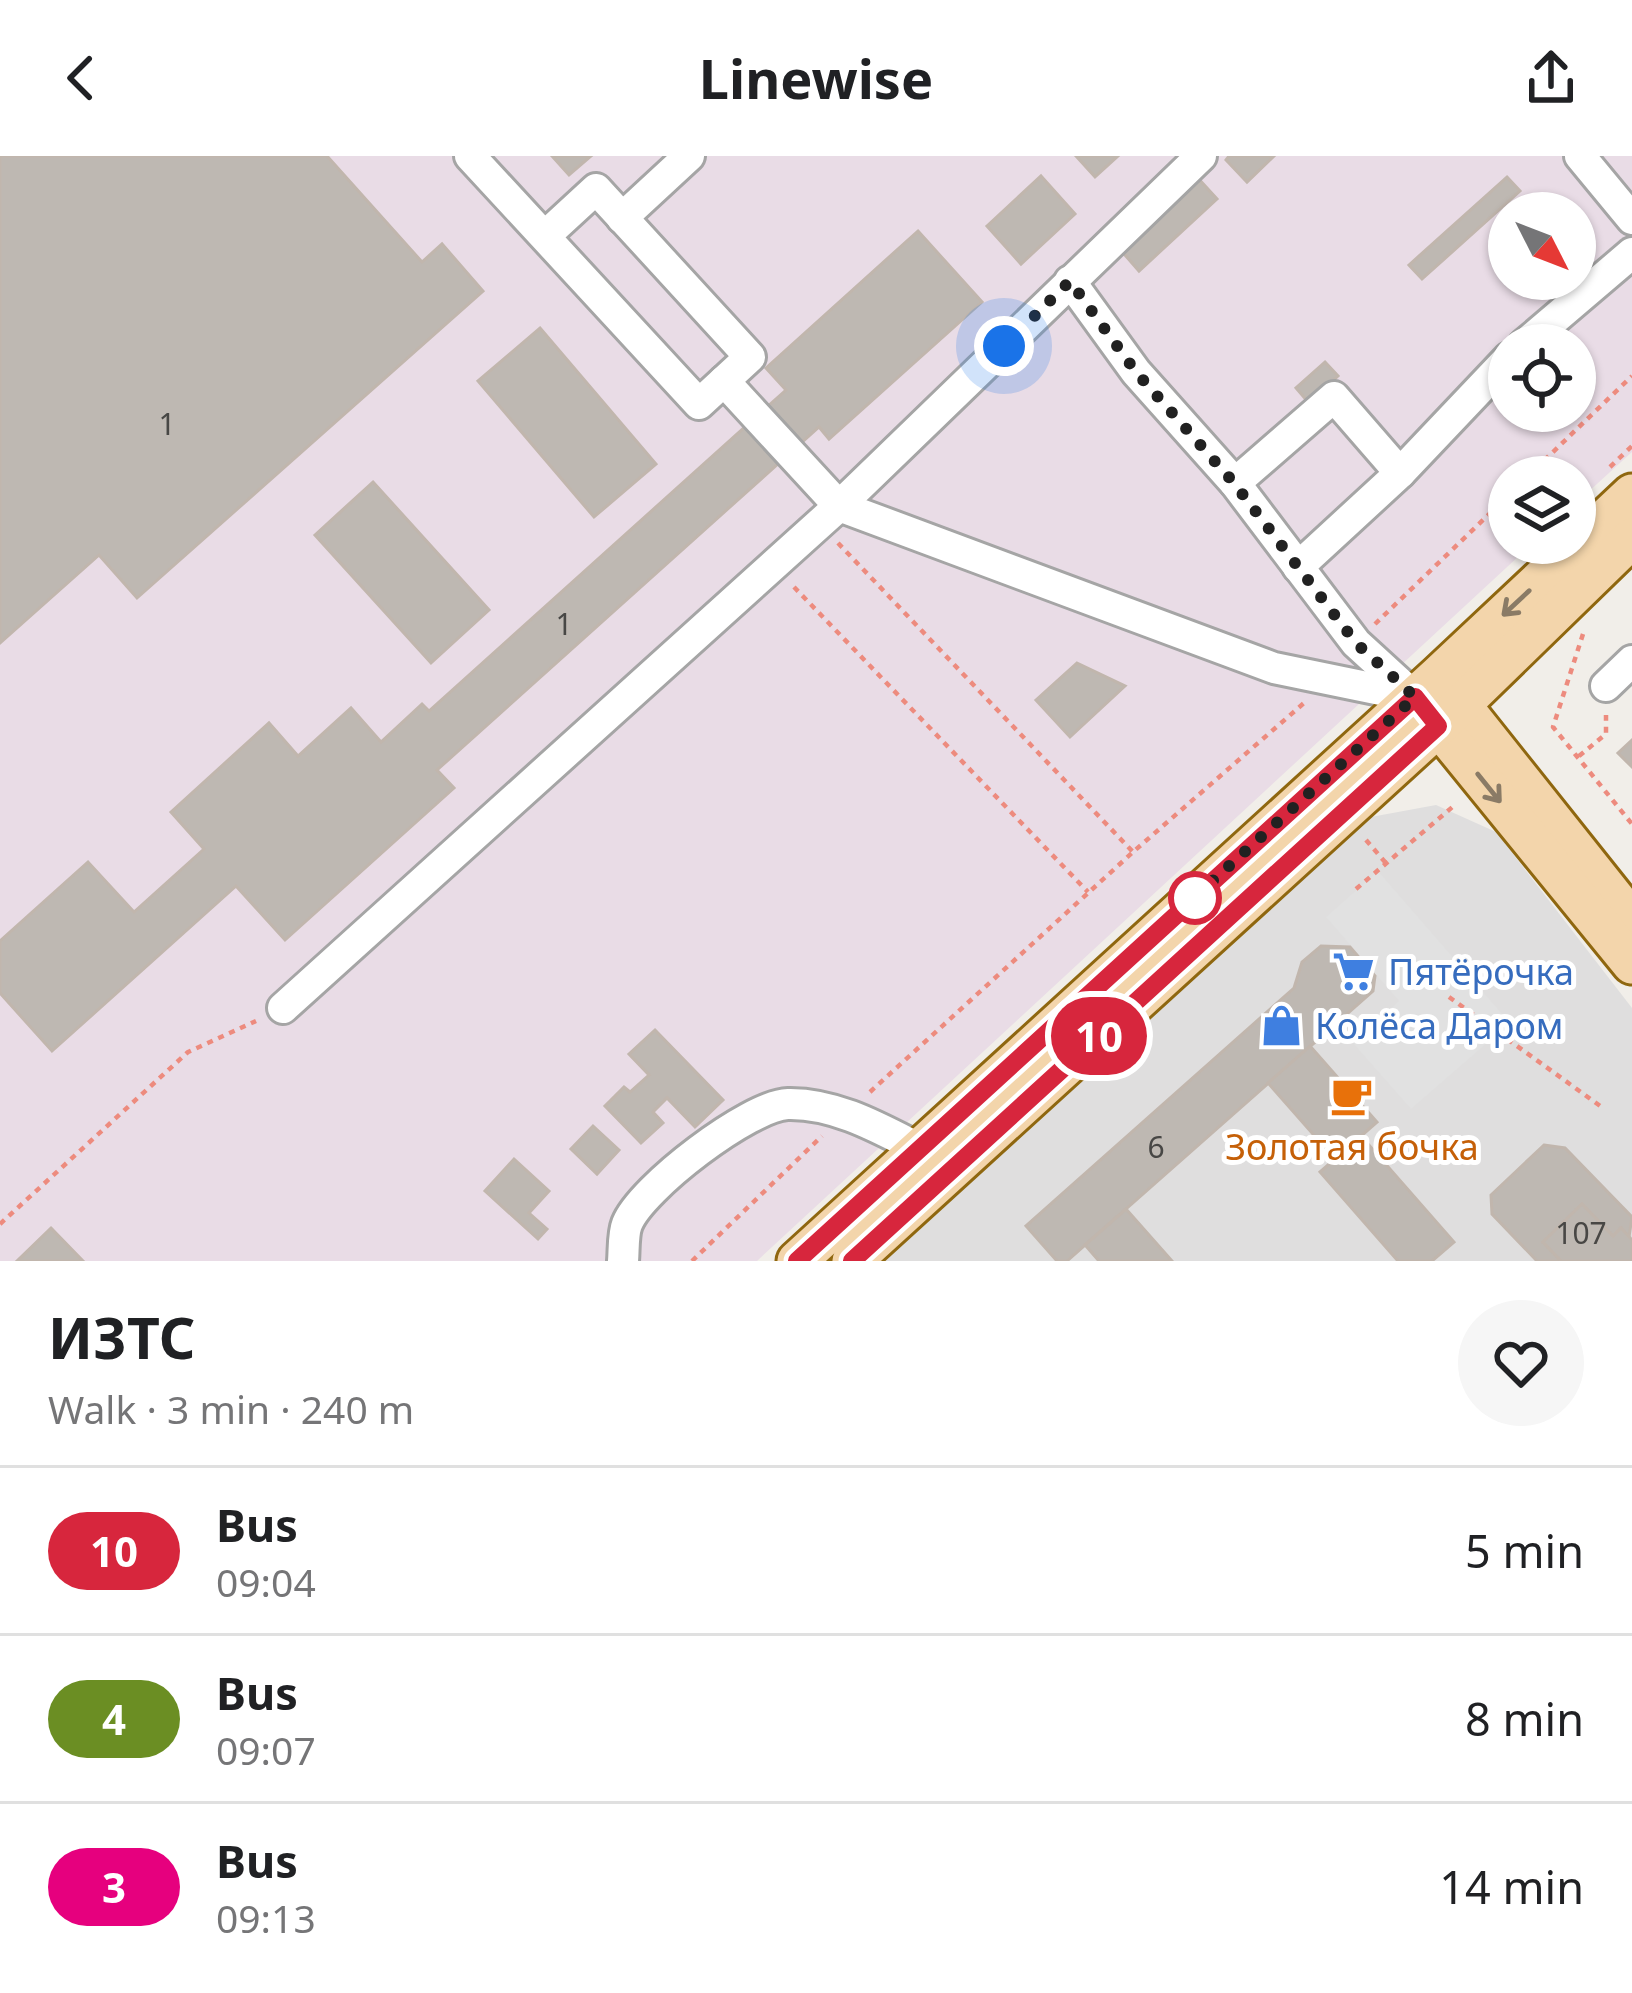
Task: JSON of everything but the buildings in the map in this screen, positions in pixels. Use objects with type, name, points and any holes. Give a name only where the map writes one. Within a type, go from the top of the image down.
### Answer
[{"type":"main road","points":[[852,1261],[1438,701],[1632,494]]},
{"type":"main road","points":[[796,1261],[1438,701],[1632,538]]},
{"type":"main road","points":[[1438,701],[1632,920]]},
{"type":"main road","points":[[1438,701],[1632,964]]},
{"type":"lane","points":[[470,156],[699,404],[750,357],[596,189],[545,236]]},
{"type":"lane","points":[[622,218],[689,156]]},
{"type":"lane","points":[[283,1008],[830,515],[1201,156]]},
{"type":"lane","points":[[1580,156],[1632,219]]},
{"type":"lane","points":[[1549,324],[1632,253]]},
{"type":"lane","points":[[1070,281],[1136,372],[1234,483],[1356,643],[1438,701]]},
{"type":"lane","points":[[1298,567],[1400,472],[1488,380]]},
{"type":"lane","points":[[724,381],[830,515],[1274,668],[1438,701]]},
{"type":"lane","points":[[1234,483],[1334,398],[1400,472]]},
{"type":"lane","points":[[1606,686],[1632,662]]},
{"type":"lane","points":[[623,1261],[627,1223],[650,1194],[731,1124],[783,1103],[821,1106],[920,1149]]},
{"type":"path","points":[[1549,456],[1632,376]]},
{"type":"path","points":[[830,515],[1133,852]]},
{"type":"path","points":[[1356,643],[1488,515]]},
{"type":"path","points":[[773,566],[1088,892]]},
{"type":"path","points":[[1584,629],[1553,727],[1632,824]]},
{"type":"path","points":[[692,1261],[1088,892],[1330,681]]},
{"type":"path","points":[[1579,756],[1606,734],[1606,686]]},
{"type":"path","points":[[1356,889],[1456,805]]},
{"type":"path","points":[[1355,827],[1385,862]]},
{"type":"path","points":[[1449,997],[1603,1108]]},
{"type":"path","points":[[0,1224],[188,1052],[283,1008]]},
{"type":"shaded area","points":[[0,156],[1632,156],[1632,452],[1596,485],[1596,456],[1488,456],[1488,564],[1510,564],[757,1261],[0,1261]]},
{"type":"shaded area","points":[[1436,805],[1496,832],[1632,1008],[1632,1261],[876,1261],[1360,819]]},
{"type":"shaded area","points":[[1378,871],[1510,1023],[1411,1109],[1352,1042],[1399,1001],[1326,917]]},
{"type":"bus line","name":"10","points":[[797,1261],[1415,697],[1438,726],[852,1261]]},
{"type":"place","name":"Пятёрочка","points":[[1354,971]]},
{"type":"place","name":"Колёса Даром","points":[[1281,1025]]},
{"type":"place","name":"Золотая бочка","points":[[1352,1096]]},
{"type":"route","points":[[1004,346],[1070,281],[1136,372],[1234,483],[1356,643],[1415,697],[1185,906],[1195,898]]}]
